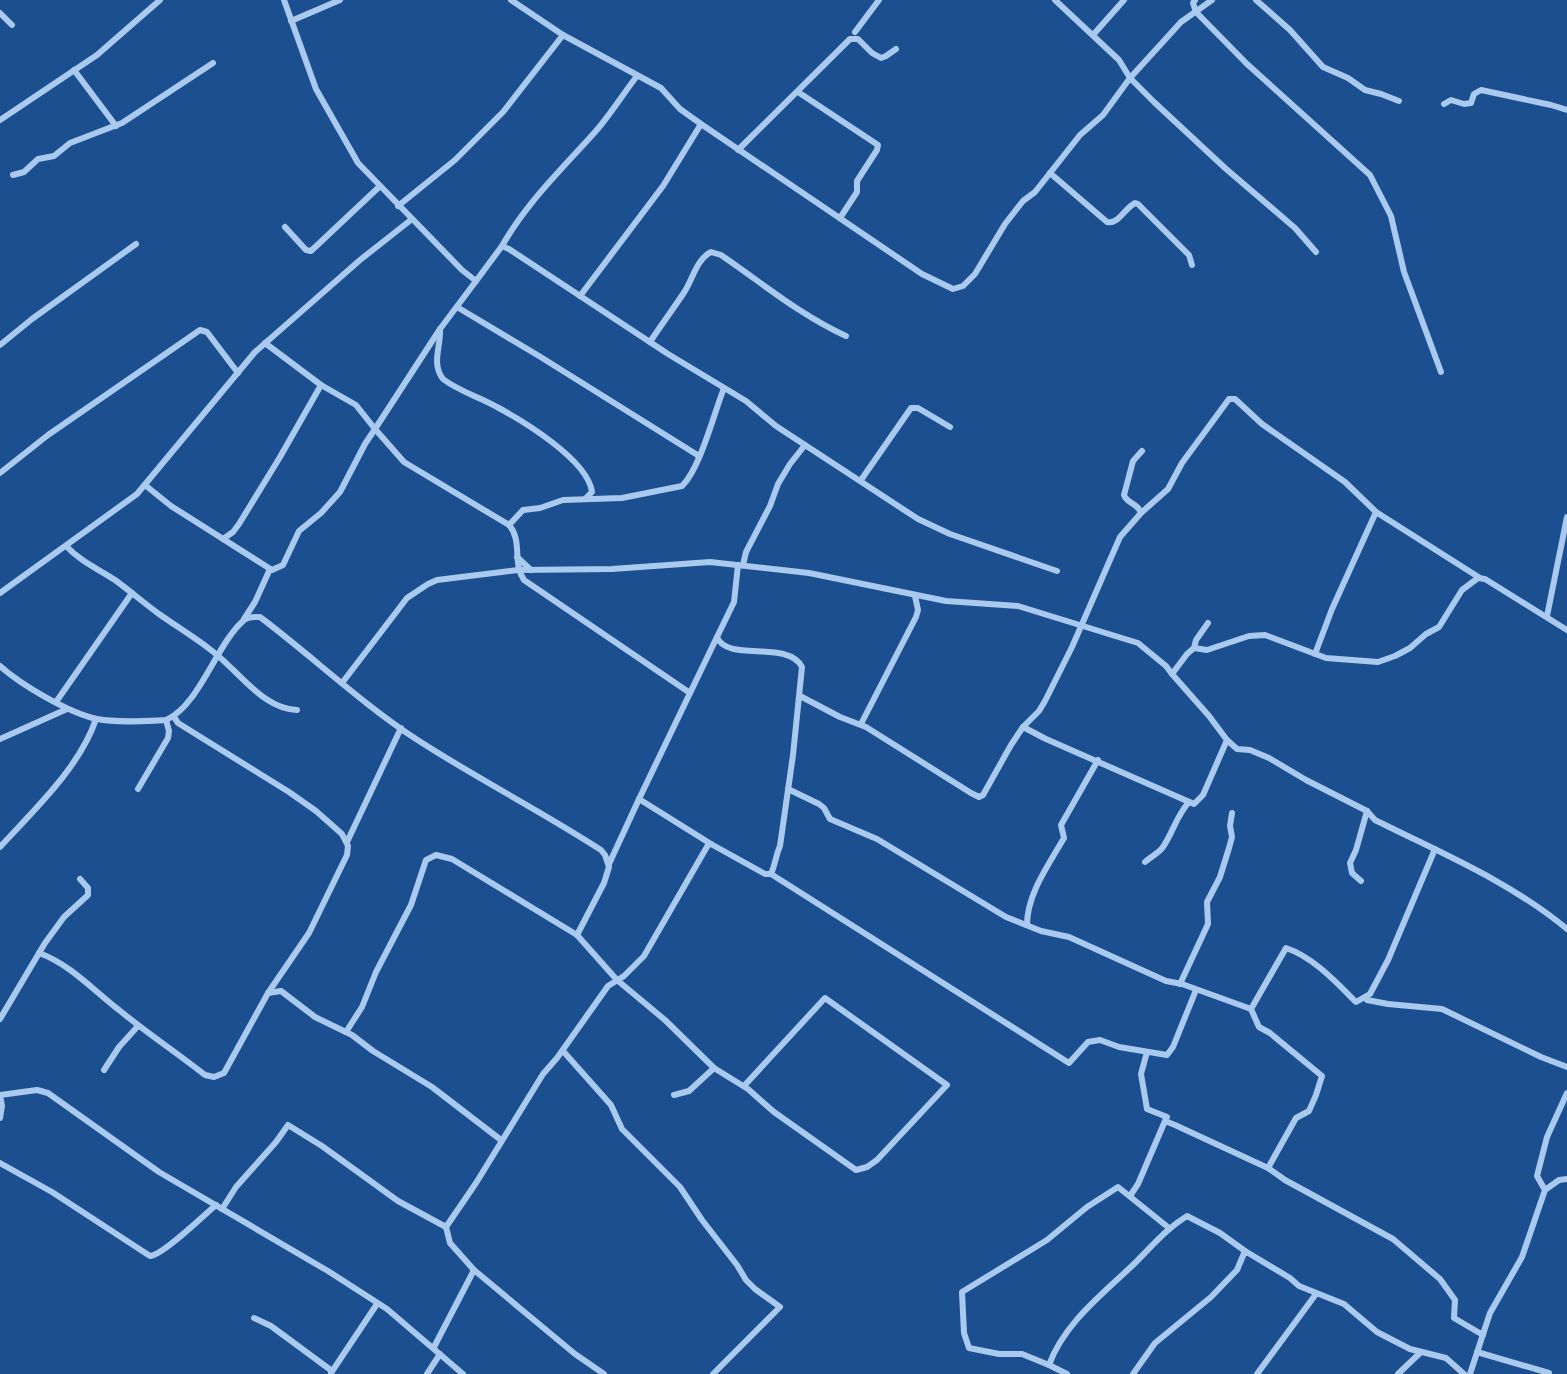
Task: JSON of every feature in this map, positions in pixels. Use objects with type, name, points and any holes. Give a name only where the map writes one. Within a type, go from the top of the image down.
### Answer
[{"type":"street","points":[[0,120],[97,56],[160,0]]},
{"type":"street","points":[[284,0],[316,89],[358,163],[379,187],[462,270],[476,281]]},
{"type":"street","points":[[291,21],[340,0]]},
{"type":"street","points":[[512,0],[563,35],[661,88],[680,109],[738,150],[922,274],[953,290],[963,286],[975,274],[1005,224],[1023,201],[1035,192],[1080,135],[1103,116],[1130,78],[1181,22],[1212,0]]},
{"type":"street","points":[[855,32],[879,0]]},
{"type":"street","points":[[1054,0],[1119,60],[1130,78],[1225,168],[1295,228],[1317,252]]},
{"type":"street","points":[[1093,35],[1124,0]]},
{"type":"street","points":[[1195,0],[1192,3],[1196,12],[1247,64],[1370,175],[1391,216],[1404,272],[1441,372]]},
{"type":"street","points":[[1256,0],[1290,30],[1323,67],[1348,78],[1365,90],[1399,101]]},
{"type":"street","points":[[0,13],[12,25]]},
{"type":"street","points":[[398,206],[455,160],[503,112],[563,35]]},
{"type":"street","points":[[738,150],[850,39],[855,38],[861,41],[872,53],[881,58],[896,49]]},
{"type":"street","points":[[13,175],[24,172],[39,159],[54,156],[70,143],[116,126],[213,63]]},
{"type":"street","points":[[74,70],[116,126]]},
{"type":"street","points":[[145,485],[171,506],[270,569],[274,570],[283,565],[299,531],[321,513],[340,492],[364,444],[440,329],[502,246],[524,211],[596,131],[637,76]]},
{"type":"street","points":[[1444,104],[1451,100],[1464,104],[1471,103],[1474,94],[1481,90],[1567,110]]},
{"type":"street","points":[[798,92],[878,145],[857,181],[857,192],[840,218]]},
{"type":"street","points":[[580,296],[663,186],[701,124]]},
{"type":"street","points":[[1050,173],[1107,222],[1112,223],[1130,206],[1138,204],[1188,255],[1192,265]]},
{"type":"street","points":[[285,227],[306,250],[311,251],[379,187]]},
{"type":"street","points":[[0,593],[137,494],[265,343],[360,260],[412,219]]},
{"type":"street","points":[[0,345],[136,243]]},
{"type":"street","points":[[502,246],[746,401],[805,446],[850,476],[861,480],[918,519],[950,534],[1057,571]]},
{"type":"street","points":[[650,342],[672,307],[686,290],[701,261],[711,252],[721,255],[819,324],[846,336]]},
{"type":"street","points":[[457,307],[699,456]]},
{"type":"street","points":[[440,329],[441,342],[436,360],[438,371],[443,379],[497,407],[556,446],[584,472],[592,490],[585,499]]},
{"type":"street","points":[[0,473],[48,435],[200,330],[207,332],[238,373]]},
{"type":"street","points":[[265,343],[321,385],[356,405],[404,462],[509,525],[516,539],[518,570],[524,580],[690,693]]},
{"type":"street","points":[[222,539],[238,524],[321,385]]},
{"type":"street","points":[[509,525],[523,510],[540,508],[563,500],[622,498],[682,486],[699,456],[724,388]]},
{"type":"street","points":[[800,696],[840,717],[861,724],[979,796],[984,793],[1011,745],[1045,701],[1072,647],[1116,543],[1141,513],[1168,489],[1182,463],[1229,399],[1235,399],[1262,424],[1345,482],[1376,512],[1567,630]]},
{"type":"street","points":[[861,480],[911,408],[918,408],[950,426]]},
{"type":"street","points":[[577,935],[604,883],[609,864],[639,799],[734,602],[741,565],[746,552],[770,506],[778,484],[790,464],[805,446]]},
{"type":"street","points":[[1141,513],[1138,507],[1127,501],[1124,495],[1133,461],[1142,451]]},
{"type":"street","points":[[1315,654],[1332,609],[1376,512]]},
{"type":"street","points":[[1547,616],[1567,517]]},
{"type":"street","points":[[66,546],[78,558],[218,654],[258,694],[287,708],[297,710]]},
{"type":"street","points":[[517,557],[531,570]]},
{"type":"street","points":[[342,682],[407,598],[428,584],[452,577],[518,570],[612,569],[710,562],[809,573],[946,601],[1018,606],[1138,643],[1166,666],[1237,749],[1250,750],[1269,758],[1367,811],[1375,820],[1493,878],[1524,896],[1567,929]]},
{"type":"street","points":[[0,666],[12,676],[67,709],[96,719],[166,720],[174,717],[192,695],[255,602],[270,569]]},
{"type":"street","points":[[1194,648],[1207,650],[1249,636],[1265,635],[1315,654],[1343,661],[1378,662],[1395,657],[1439,627],[1462,590],[1480,578]]},
{"type":"street","points":[[56,702],[132,593]]},
{"type":"street","points":[[861,724],[916,617],[918,610],[915,596]]},
{"type":"street","points":[[255,602],[260,617],[401,728],[481,780],[600,850],[609,864]]},
{"type":"street","points":[[243,620],[260,617]]},
{"type":"street","points":[[1172,674],[1194,648],[1196,640],[1208,623]]},
{"type":"street","points":[[717,637],[720,643],[728,648],[789,656],[799,661],[802,667],[780,846],[771,874]]},
{"type":"street","points":[[0,739],[67,709]]},
{"type":"street","points":[[39,953],[70,971],[138,1026],[205,1075],[217,1076],[224,1073],[234,1058],[268,993],[309,933],[348,852],[346,842],[335,828],[307,805],[178,723],[174,717]]},
{"type":"street","points":[[0,847],[75,760],[90,737],[96,719]]},
{"type":"street","points":[[138,789],[168,738],[166,720]]},
{"type":"street","points":[[1023,727],[1194,804],[1203,795],[1227,740]]},
{"type":"street","points":[[346,842],[401,728]]},
{"type":"street","points":[[1027,925],[1027,914],[1036,884],[1064,838],[1061,825],[1098,760]]},
{"type":"street","points":[[788,789],[819,804],[830,819],[877,839],[1006,917],[1041,931],[1069,937],[1166,981],[1251,1009]]},
{"type":"street","points":[[639,799],[757,871],[771,874],[1069,1063],[1088,1042],[1100,1040],[1119,1047],[1167,1055],[1173,1047],[1196,990]]},
{"type":"street","points":[[1145,862],[1161,850],[1181,811],[1189,802]]},
{"type":"street","points":[[1361,881],[1352,873],[1350,863],[1367,811]]},
{"type":"street","points":[[1180,984],[1208,924],[1207,902],[1220,877],[1229,848],[1232,837],[1230,826],[1232,813]]},
{"type":"street","points":[[446,1227],[543,1074],[563,1051],[608,986],[644,956],[708,844],[711,844]]},
{"type":"street","points":[[1251,1009],[1286,948],[1298,952],[1356,1002],[1370,994],[1388,960],[1435,849]]},
{"type":"street","points":[[346,1032],[362,1007],[375,972],[411,905],[429,857],[436,855],[452,859],[577,935],[617,980],[665,1020],[714,1068],[744,1086],[774,1112],[856,1170],[867,1167],[877,1160],[947,1085],[825,998],[744,1086]]},
{"type":"street","points":[[0,1019],[24,982],[39,953],[64,917],[88,894],[88,888],[80,879]]},
{"type":"street","points":[[281,991],[283,971]]},
{"type":"street","points":[[268,993],[281,991],[315,1017],[346,1032],[373,1052],[432,1087],[501,1140]]},
{"type":"street","points":[[1365,997],[1367,1000],[1388,1004],[1442,1010],[1541,1058],[1567,1067]]},
{"type":"street","points":[[1251,1009],[1258,1028],[1270,1034],[1322,1076],[1309,1111],[1296,1118],[1268,1168]]},
{"type":"street","points":[[104,1070],[119,1047],[138,1026]]},
{"type":"street","points":[[563,1051],[611,1105],[622,1129],[680,1187],[746,1280],[780,1307],[713,1374]]},
{"type":"street","points":[[1130,1196],[1138,1184],[1167,1117],[1147,1108],[1141,1074],[1147,1052]]},
{"type":"street","points":[[674,1095],[689,1091],[714,1068]]},
{"type":"street","points":[[0,1118],[2,1106],[0,1095],[37,1090],[48,1093],[159,1172],[328,1272],[399,1318],[463,1374]]},
{"type":"street","points":[[1545,1190],[1537,1176],[1547,1137],[1567,1093]]},
{"type":"street","points":[[1165,1121],[1268,1168],[1285,1180],[1393,1239],[1440,1279],[1455,1300],[1454,1318],[1483,1335]]},
{"type":"street","points":[[222,1209],[236,1187],[288,1125],[322,1146],[398,1201],[446,1227],[450,1243],[474,1270],[575,1354],[604,1374]]},
{"type":"street","points":[[0,1163],[52,1192],[154,1257],[216,1205]]},
{"type":"street","points":[[1470,1374],[1498,1297],[1522,1257],[1545,1190],[1559,1180],[1567,1179]]},
{"type":"street","points":[[1067,1374],[1022,1354],[999,1354],[969,1348],[964,1333],[962,1292],[1047,1240],[1118,1187],[1169,1228]]},
{"type":"street","points":[[1049,1365],[1060,1343],[1077,1320],[1169,1228],[1187,1216],[1221,1233],[1299,1286],[1344,1304],[1377,1332],[1410,1349],[1446,1358],[1464,1374]]},
{"type":"street","points":[[1133,1374],[1155,1343],[1211,1297],[1238,1270],[1245,1251]]},
{"type":"street","points":[[434,1347],[474,1270]]},
{"type":"street","points":[[1257,1374],[1316,1294]]},
{"type":"street","points":[[254,1318],[271,1326],[332,1373],[378,1304]]},
{"type":"street","points":[[1398,1374],[1421,1352]]},
{"type":"street","points":[[1477,1352],[1549,1373]]},
{"type":"street","points":[[428,1374],[440,1354]]}]
